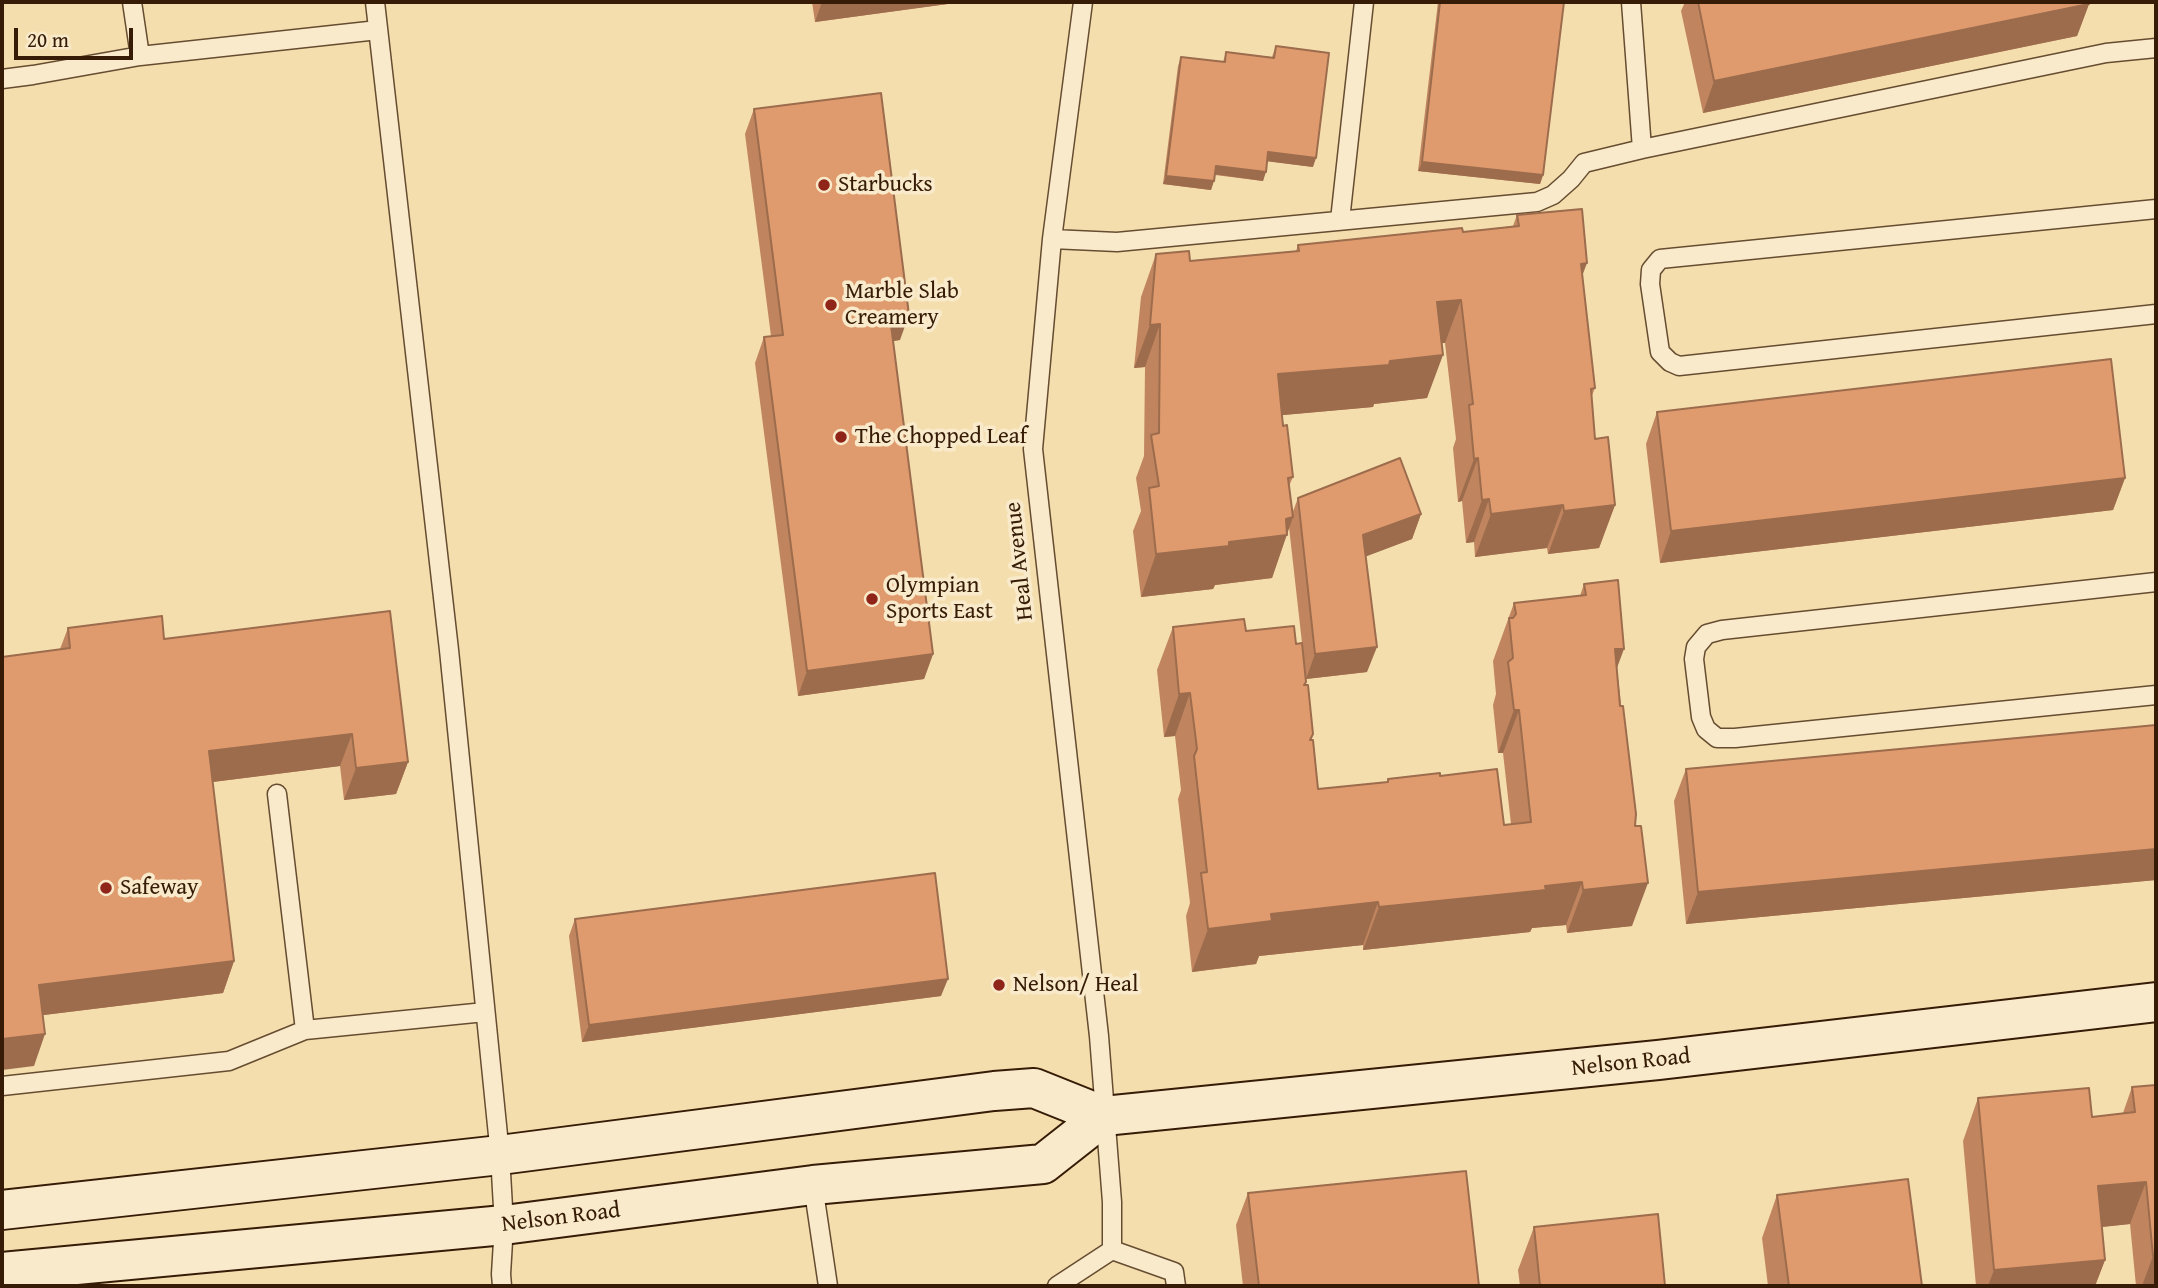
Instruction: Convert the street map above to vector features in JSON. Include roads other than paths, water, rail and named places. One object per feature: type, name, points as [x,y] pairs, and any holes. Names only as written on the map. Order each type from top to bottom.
[{"type":"street","name":"Nelson Road","points":[[2,1210],[500,1155],[1034,1088],[1104,1116],[1658,1060],[2156,1002]]},
{"type":"street","name":"Nelson Road","points":[[2,1272],[85,1276],[505,1226],[813,1185],[1043,1164],[1104,1116]]},
{"type":"lane","points":[[132,2],[140,56]]},
{"type":"lane","points":[[375,2],[449,650],[500,1155],[505,1226],[502,1286]]},
{"type":"lane","name":"Heal Avenue","points":[[1083,2],[1052,239],[1033,449],[1099,1036],[1112,1202],[1112,1250]]},
{"type":"lane","points":[[1340,220],[1364,2]]},
{"type":"lane","points":[[1631,2],[1642,149]]},
{"type":"lane","points":[[2,79],[140,56],[378,30]]},
{"type":"lane","points":[[1052,239],[1116,242],[1537,202],[1553,195],[1584,163],[2106,53],[2156,48]]},
{"type":"lane","points":[[2156,209],[1660,259],[1651,270],[1650,284],[1660,352],[1670,362],[1679,366],[2156,314]]},
{"type":"lane","points":[[2156,582],[1722,630],[1707,634],[1696,647],[1694,659],[1701,717],[1706,729],[1717,738],[2156,695]]},
{"type":"lane","points":[[277,794],[305,1030]]},
{"type":"lane","points":[[2,1086],[229,1061],[305,1030],[485,1012]]},
{"type":"lane","points":[[813,1185],[828,1286]]},
{"type":"lane","points":[[1053,1286],[1112,1250],[1174,1272],[1176,1286]]},
{"type":"place","name":"Starbucks","points":[[824,185]]},
{"type":"place","name":"Marble Slab Creamery","points":[[831,305]]},
{"type":"place","name":"The Chopped Leaf","points":[[841,437]]},
{"type":"place","name":"Olympian Sports East","points":[[872,599]]},
{"type":"place","name":"Safeway","points":[[106,888]]},
{"type":"place","name":"Nelson/ Heal","points":[[999,985]]}]
